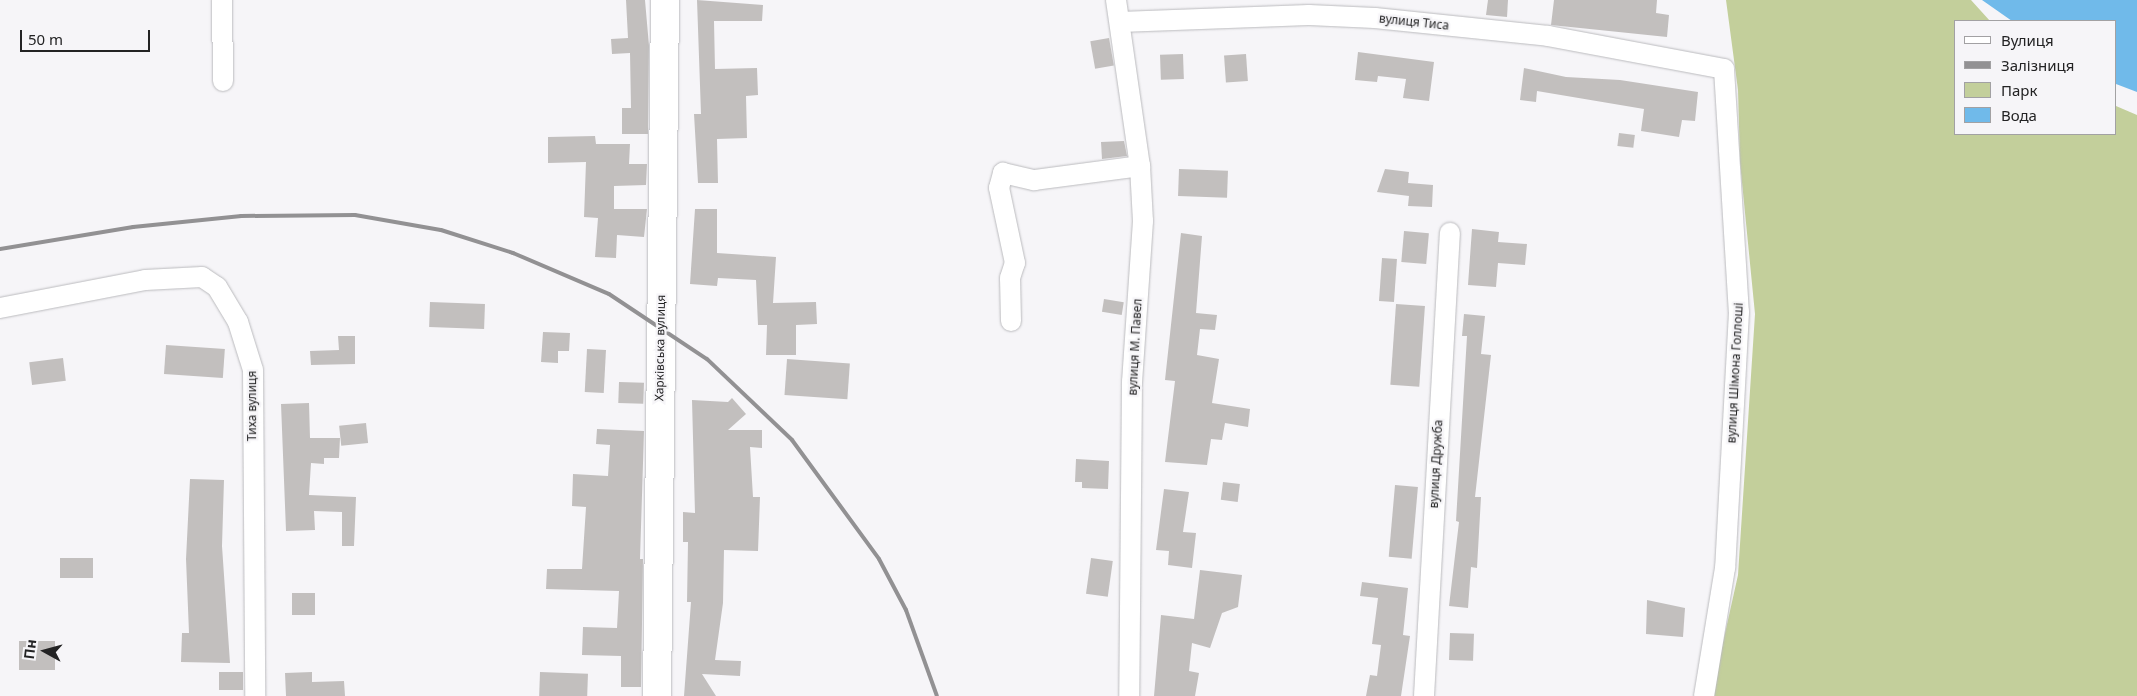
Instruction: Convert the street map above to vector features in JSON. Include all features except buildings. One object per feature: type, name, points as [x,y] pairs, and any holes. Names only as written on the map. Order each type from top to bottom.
[{"type":"street","points":[[222,0],[223,81]]},
{"type":"street","name":"Харківська вулиця","points":[[657,696],[665,0]]},
{"type":"street","name":"вулиця М. Павел","points":[[1116,0],[1140,166],[1142,221],[1132,382],[1129,696]]},
{"type":"street","name":"вулиця Тиса","points":[[1120,22],[1310,15],[1375,18],[1548,36],[1704,63]]},
{"type":"street","name":"вулиця Шімона Голлоші","points":[[1704,63],[1724,69],[1739,312],[1724,568],[1704,696]]},
{"type":"street","points":[[1011,321],[1010,278],[1015,263],[999,188],[1003,173],[1034,180],[1140,166]]},
{"type":"street","name":"вулиця Дружба","points":[[1424,696],[1450,233]]},
{"type":"street","name":"Тиха вулиця","points":[[0,308],[145,280],[202,277],[217,287],[238,322],[253,370],[255,696]]},
{"type":"green space","points":[[1726,0],[1971,0],[1989,20],[1954,20],[1954,135],[2117,135],[2117,106],[2137,115],[2137,696],[1711,696],[1738,575],[1755,314],[1740,162],[1738,90]]},
{"type":"water","points":[[1982,0],[2137,0],[2137,92],[2117,84],[2117,20],[2011,20]]},
{"type":"railway","points":[[0,249],[133,227],[241,216],[355,215],[441,230],[513,253],[609,294],[707,359],[792,440],[879,559],[906,610],[937,696]]}]
